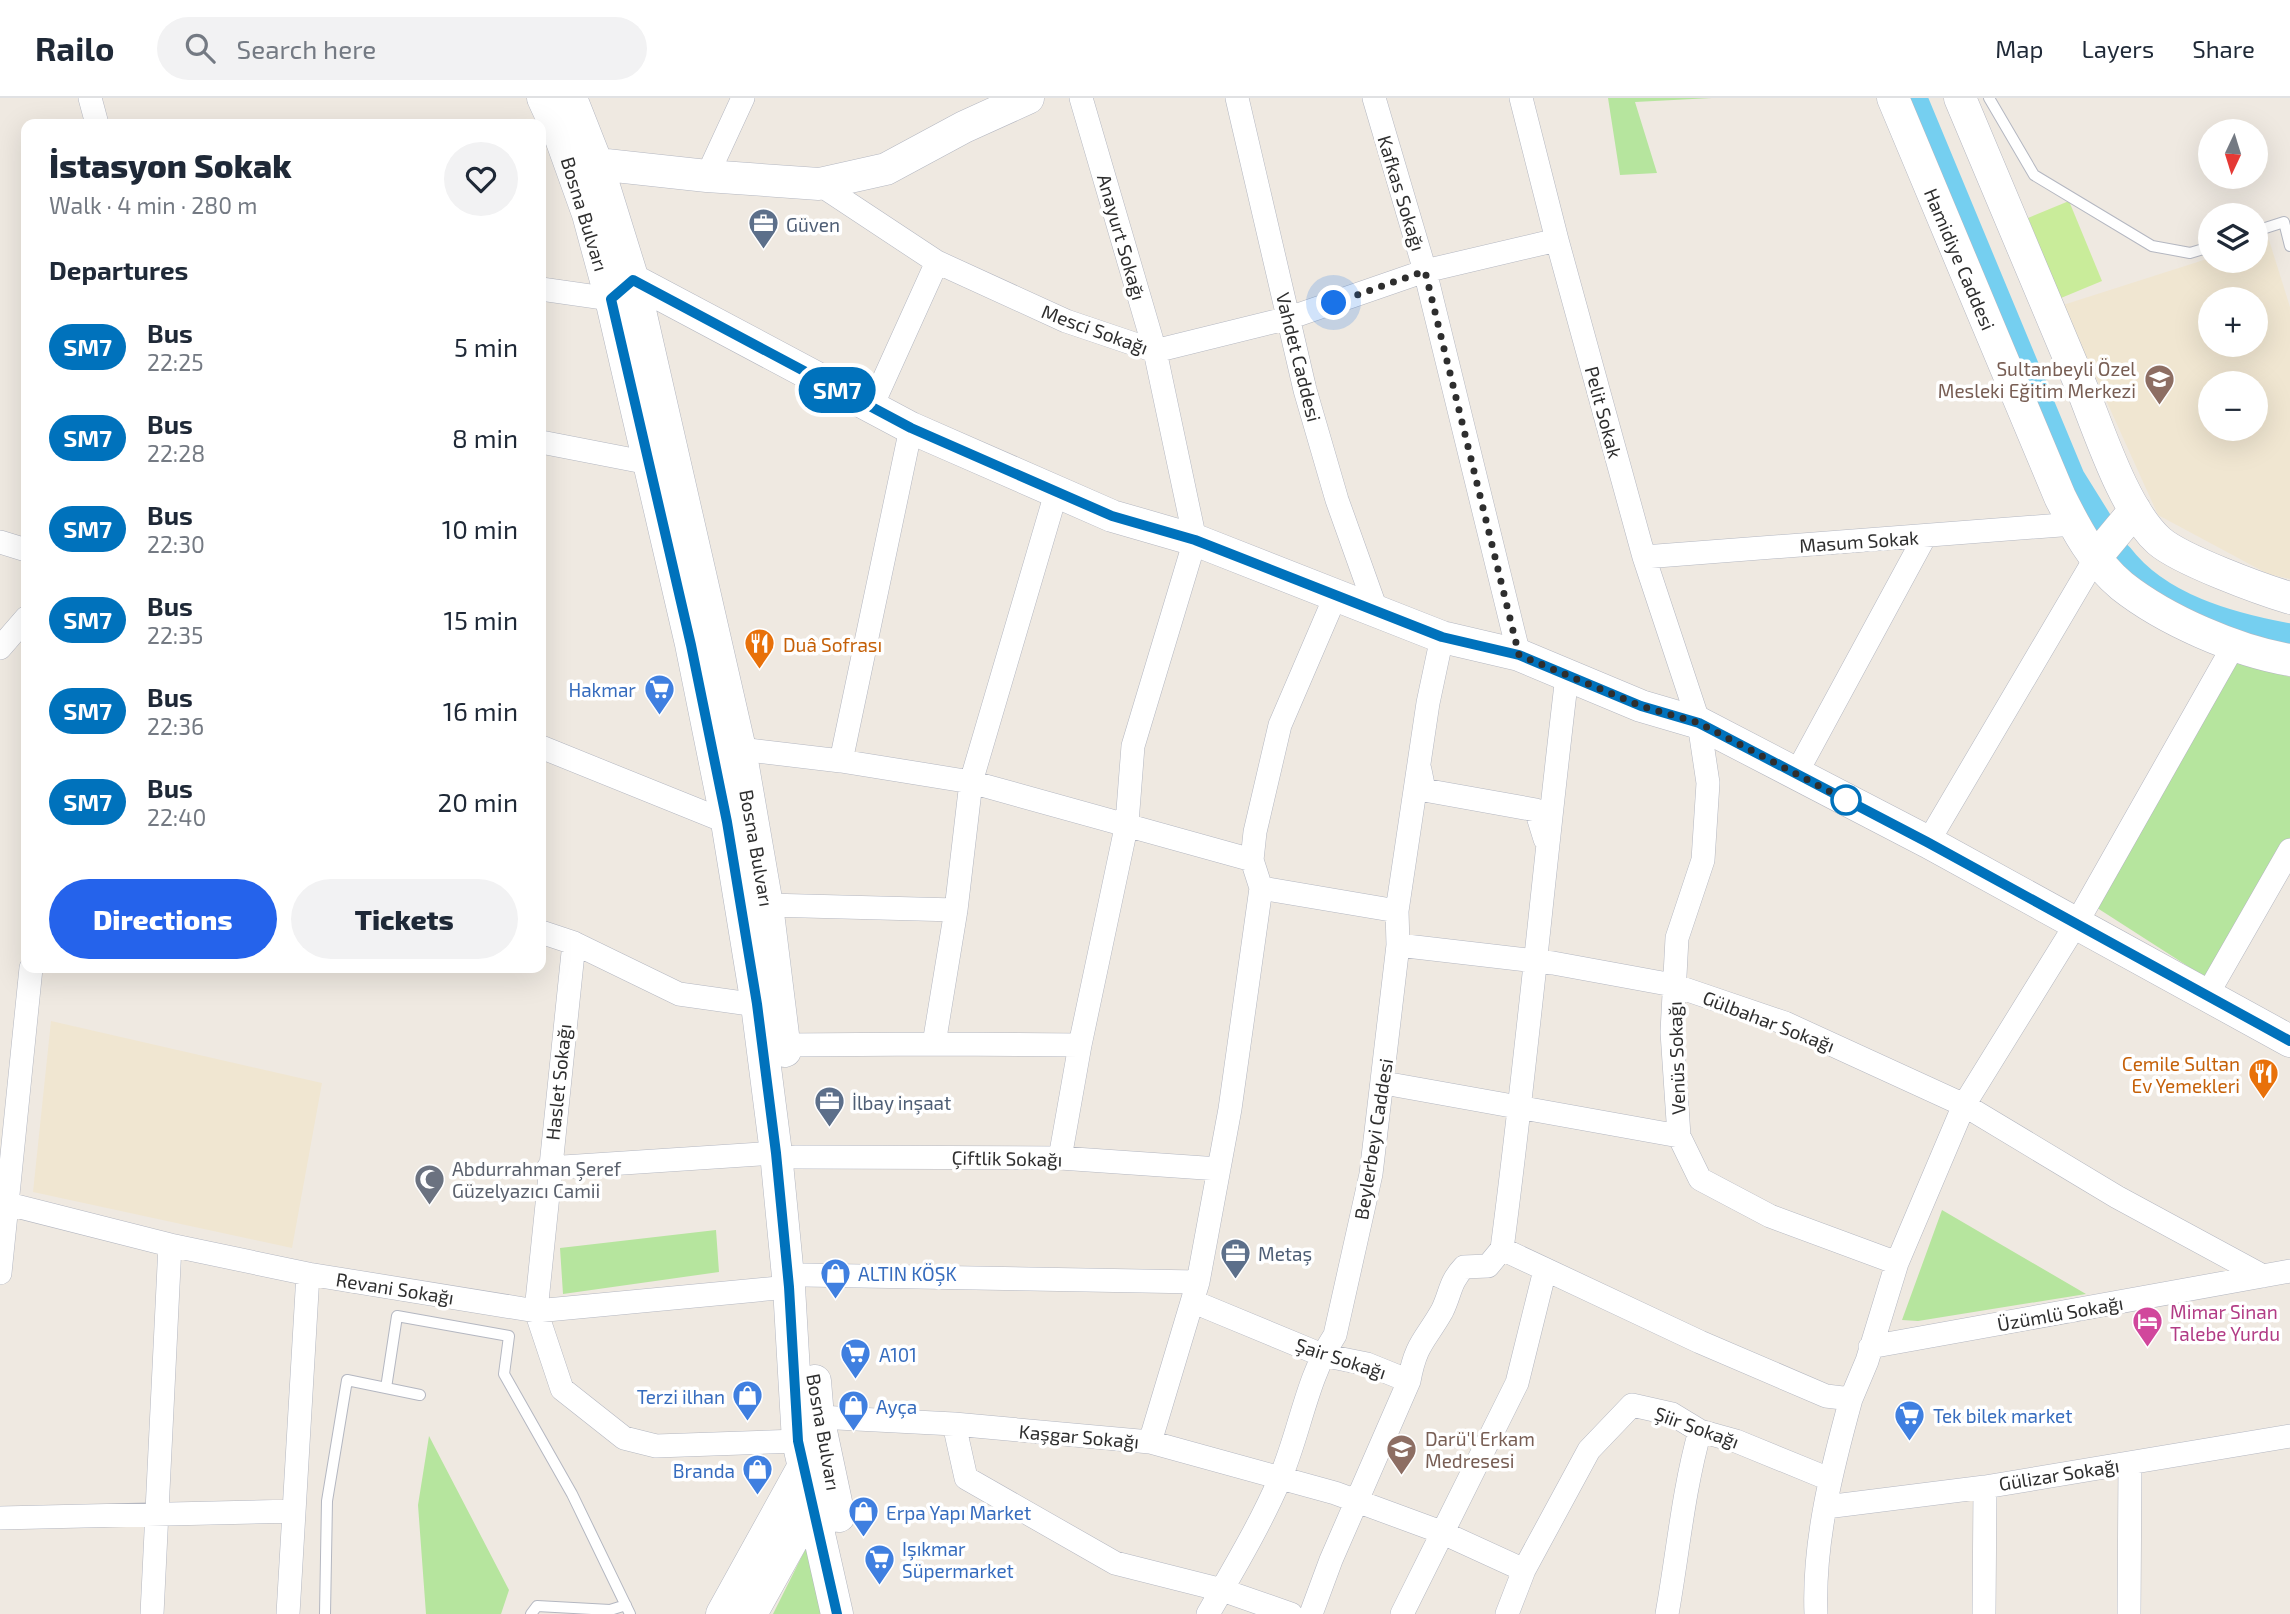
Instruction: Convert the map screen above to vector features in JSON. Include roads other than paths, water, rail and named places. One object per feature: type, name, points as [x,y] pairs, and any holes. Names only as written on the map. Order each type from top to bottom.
[{"type":"street","points":[[90,98],[96,119]]},
{"type":"street","name":"Bosna Bulvarı","points":[[543,98],[559,132],[588,214],[622,289],[740,749],[767,905],[784,1045],[785,1155],[813,1448],[814,1501],[837,1614]]},
{"type":"street","points":[[707,176],[743,98]]},
{"type":"street","points":[[597,164],[819,184],[886,169],[976,110],[1028,98]]},
{"type":"street","name":"Anayurt Sokağı","points":[[1081,98],[1155,351],[1195,540]]},
{"type":"street","name":"Vahdet Caddesi","points":[[1237,98],[1289,318],[1337,500],[1377,612]]},
{"type":"street","name":"Kafkas Sokağı","points":[[1374,98],[1425,271],[1519,655]]},
{"type":"street","name":"Pelit Sokak","points":[[1521,98],[1644,557],[1699,723]]},
{"type":"street","name":"Hamidiye Caddesi","points":[[1893,98],[2074,524],[2095,557],[2122,585],[2143,599],[2234,645],[2290,660]]},
{"type":"street","points":[[1960,98],[2142,523],[2161,543],[2264,590],[2290,598]]},
{"type":"street","name":"Bosna Bulvarı","points":[[577,102],[597,164],[622,289],[649,463],[727,822],[785,1155]]},
{"type":"street","name":"Mesci Sokağı","points":[[819,184],[937,262],[1066,321],[1155,351],[1289,318],[1425,271],[1557,240]]},
{"type":"street","points":[[871,408],[937,262]]},
{"type":"street","points":[[546,289],[622,289],[911,428],[1112,516],[1195,540],[1442,637],[1519,655],[1641,706],[1699,723],[1927,842],[2290,1041]]},
{"type":"street","points":[[841,761],[911,428]]},
{"type":"street","points":[[546,443],[649,463]]},
{"type":"street","points":[[934,1044],[956,910],[971,782],[1056,493]]},
{"type":"street","points":[[1927,842],[2095,557],[2135,510]]},
{"type":"street","name":"Masum Sokak","points":[[1644,557],[2074,524]]},
{"type":"street","points":[[1796,774],[1924,536]]},
{"type":"street","points":[[1060,1158],[1080,1045],[1126,823],[1133,746],[1195,540]]},
{"type":"street","points":[[0,542],[21,548]]},
{"type":"street","points":[[1150,1442],[1196,1292],[1219,1169],[1261,888],[1252,860],[1255,832],[1280,724],[1335,597]]},
{"type":"street","points":[[0,648],[21,624]]},
{"type":"street","name":"Beylerbeyi Caddesi","points":[[1208,1614],[1248,1548],[1280,1479],[1322,1355],[1335,1335],[1371,1174],[1384,1083],[1398,945],[1397,911],[1428,703],[1442,637]]},
{"type":"street","points":[[1816,1614],[1815,1586],[1829,1479],[1851,1399],[1897,1263],[1964,1105],[2076,924],[2234,645]]},
{"type":"street","points":[[1409,1381],[1415,1351],[1443,1309],[1452,1279],[1464,1266],[1488,1266],[1502,1249],[1521,1106],[1533,962],[1549,850],[1566,676]]},
{"type":"street","name":"Venüs Sokağı","points":[[1699,723],[1708,783],[1703,860],[1677,938],[1673,985],[1672,1032],[1679,1136],[1700,1179],[1770,1216],[1897,1263]]},
{"type":"street","points":[[546,749],[727,822]]},
{"type":"street","points":[[740,749],[841,761],[971,782],[1252,860]]},
{"type":"street","points":[[1420,770],[1424,790],[1536,810],[1549,850]]},
{"type":"street","points":[[2207,995],[2290,850]]},
{"type":"street","points":[[1261,888],[1397,911]]},
{"type":"street","points":[[767,905],[956,910]]},
{"type":"street","points":[[546,934],[573,943],[679,994],[757,1004]]},
{"type":"street","name":"Haslet Sokağı","points":[[573,943],[548,1168],[536,1311],[562,1389],[624,1437]]},
{"type":"street","name":"Gülbahar Sokağı","points":[[1398,945],[1533,962],[1673,985],[1785,1023],[1964,1105],[2117,1198],[2263,1276]]},
{"type":"street","points":[[0,1273],[3,1203],[30,973]]},
{"type":"street","points":[[784,1045],[1080,1045]]},
{"type":"street","points":[[1384,1083],[1679,1136]]},
{"type":"street","name":"Çiftlik Sokağı","points":[[548,1168],[785,1155],[1060,1158],[1219,1169]]},
{"type":"street","name":"Revani Sokağı","points":[[3,1203],[170,1245],[308,1274],[536,1311],[797,1281],[1196,1292]]},
{"type":"street","points":[[152,1614],[170,1245]]},
{"type":"street","points":[[1502,1249],[1826,1396],[1851,1399]]},
{"type":"street","points":[[1402,1614],[1517,1383],[1545,1270]]},
{"type":"street","name":"Üzümlü Sokağı","points":[[1870,1347],[2290,1271]]},
{"type":"street","points":[[288,1614],[308,1274]]},
{"type":"street","name":"Şair Sokağı","points":[[1196,1292],[1322,1355],[1367,1364],[1409,1381],[1311,1614]]},
{"type":"street","name":"Şiir Sokağı","points":[[1524,1570],[1589,1450],[1632,1405],[1672,1414],[1700,1432],[1736,1441],[1829,1479]]},
{"type":"street","points":[[954,1424],[966,1478],[1115,1563],[1222,1590],[1291,1614]]},
{"type":"street","name":"Kaşgar Sokağı","points":[[624,1437],[656,1446],[813,1448],[954,1424],[1150,1442],[1335,1493],[1441,1532],[1524,1570]]},
{"type":"street","points":[[1667,1614],[1684,1523],[1688,1474],[1700,1432]]},
{"type":"street","name":"Gülizar Sokağı","points":[[1826,1507],[1985,1487],[2290,1436]]},
{"type":"street","points":[[722,1614],[813,1448]]},
{"type":"street","name":"Bosna Bulvarı","points":[[813,1448],[859,1614]]},
{"type":"street","points":[[2129,1614],[2130,1462]]},
{"type":"street","points":[[1983,1614],[1985,1487]]},
{"type":"street","points":[[751,1614],[814,1501]]},
{"type":"street","points":[[0,1518],[158,1512],[294,1511]]},
{"type":"street","points":[[1507,1614],[1524,1570]]},
{"type":"lane","points":[[1989,98],[2034,175],[2152,246],[2190,253],[2198,251]]},
{"type":"lane","points":[[2268,228],[2284,222],[2290,246]]},
{"type":"lane","points":[[386,1388],[397,1316],[509,1336],[504,1374],[572,1494],[628,1609],[537,1606],[531,1614]]},
{"type":"lane","points":[[325,1614],[327,1501],[346,1380],[420,1395]]},
{"type":"waterway","points":[[1917,98],[2074,476],[2102,521]]},
{"type":"waterway","points":[[2122,554],[2156,586],[2198,609],[2244,624],[2290,634]]},
{"type":"place","name":"Güven","points":[[763,251]]},
{"type":"place","name":"Sultanbeyli Özel Mesleki Eğitim Merkezi","points":[[2159,406]]},
{"type":"place","name":"Duâ Sofrası","points":[[760,671]]},
{"type":"place","name":"Hakmar","points":[[659,716]]},
{"type":"place","name":"Cemile Sultan Ev Yemekleri","points":[[2263,1101]]},
{"type":"place","name":"İlbay inşaat","points":[[829,1129]]},
{"type":"place","name":"Abdurrahman Şeref Güzelyazıcı Camii","points":[[429,1206]]},
{"type":"place","name":"Metaş","points":[[1235,1280]]},
{"type":"place","name":"ALTIN KÖŞK","points":[[835,1300]]},
{"type":"place","name":"Mimar Sinan Talebe Yurdu","points":[[2147,1349]]},
{"type":"place","name":"A101","points":[[856,1381]]},
{"type":"place","name":"Terzi ilhan","points":[[748,1423]]},
{"type":"place","name":"Ayça","points":[[853,1433]]},
{"type":"place","name":"Tek bilek market","points":[[1910,1442]]},
{"type":"place","name":"Darü'l Erkam Medresesi","points":[[1402,1476]]},
{"type":"place","name":"Branda","points":[[758,1497]]},
{"type":"place","name":"Erpa Yapı Market","points":[[863,1539]]},
{"type":"place","name":"Işıkmar Süpermarket","points":[[879,1586]]}]
